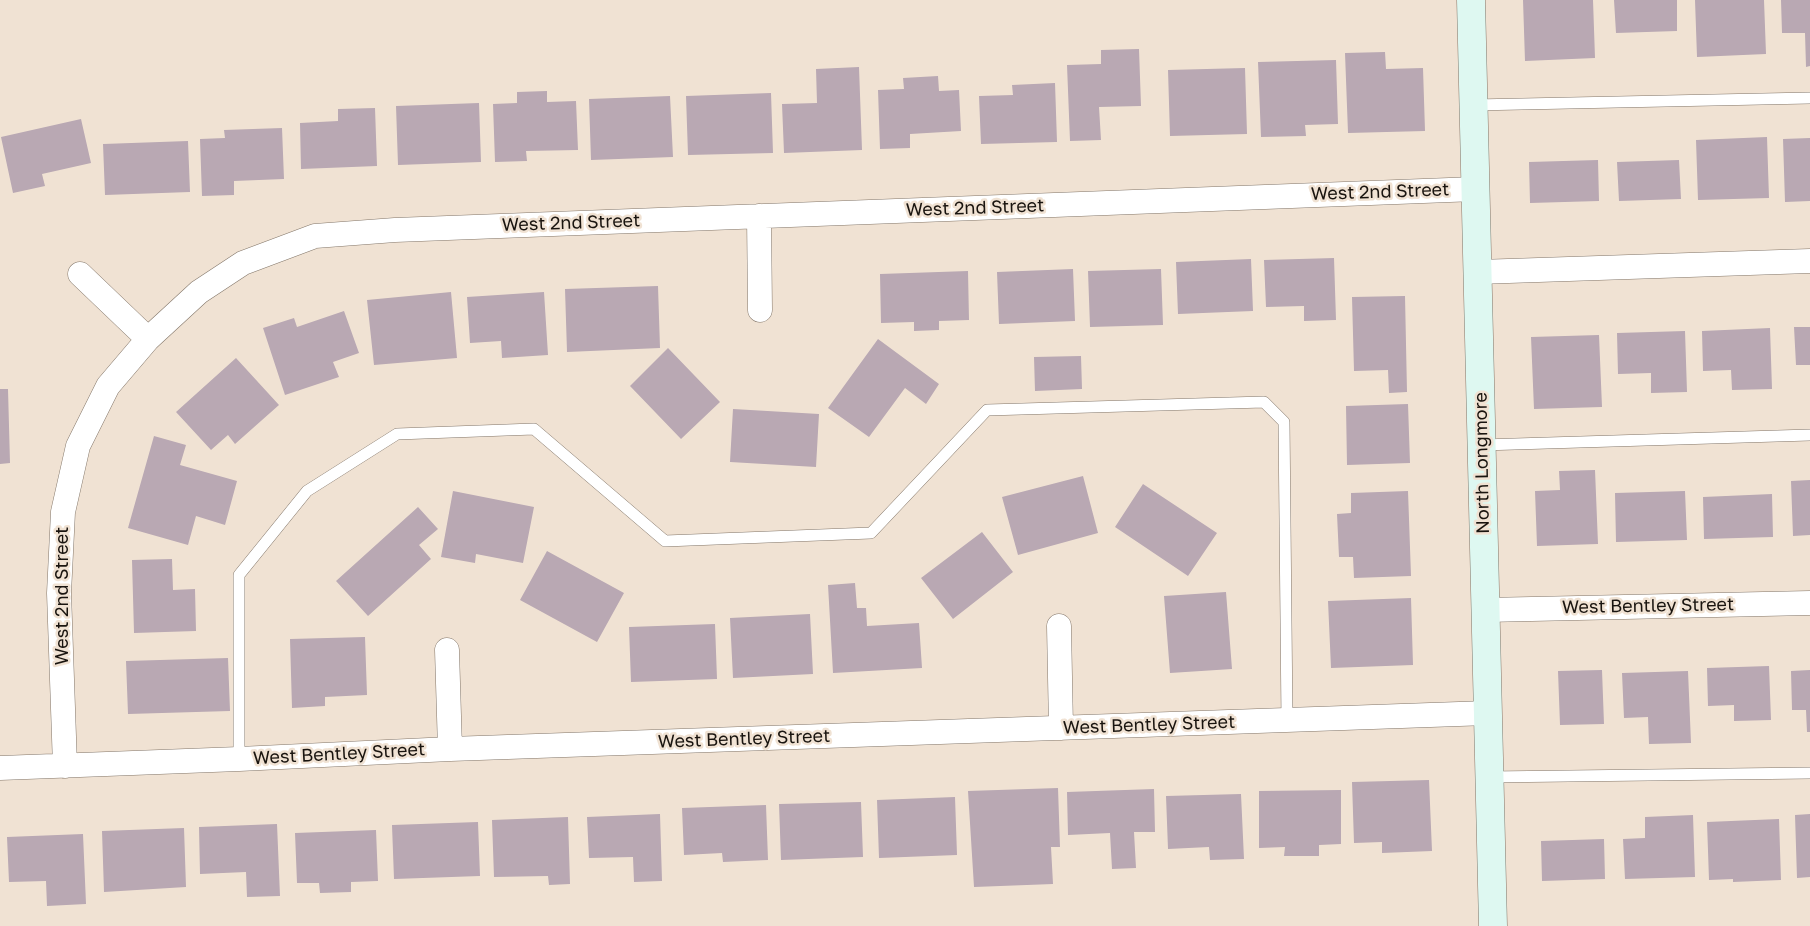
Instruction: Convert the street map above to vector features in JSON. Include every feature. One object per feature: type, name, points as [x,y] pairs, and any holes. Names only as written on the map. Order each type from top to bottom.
[{"type":"street","name":"North Longmore","points":[[1471,0],[1493,926]]},
{"type":"street","name":"West 2nd Street","points":[[65,766],[59,592],[63,512],[78,446],[108,386],[148,339],[199,292],[243,263],[315,236],[395,230],[1476,189]]},
{"type":"street","points":[[759,216],[760,310]]},
{"type":"street","points":[[1478,272],[1810,261]]},
{"type":"street","points":[[80,274],[148,339]]},
{"type":"street","name":"West Bentley Street","points":[[1485,610],[1810,603]]},
{"type":"street","points":[[1059,626],[1061,728]]},
{"type":"street","points":[[447,650],[450,749]]},
{"type":"street","name":"West Bentley Street","points":[[0,768],[450,749],[1488,713]]},
{"type":"lane","points":[[1474,105],[1810,98]]},
{"type":"lane","points":[[239,759],[239,575],[307,491],[397,434],[534,430],[665,541],[822,535],[871,533],[987,410],[1264,402],[1284,422],[1288,720]]},
{"type":"lane","points":[[1482,445],[1810,435]]},
{"type":"lane","points":[[1489,777],[1810,773]]},
{"type":"building","points":[[1523,0],[1593,0],[1595,58],[1525,61]]},
{"type":"building","points":[[1614,0],[1677,0],[1677,31],[1616,33]]},
{"type":"building","points":[[1695,0],[1764,0],[1766,54],[1697,57]]},
{"type":"building","points":[[1781,0],[1810,0],[1810,66],[1806,67],[1805,33],[1782,33]]},
{"type":"building","points":[[1139,49],[1141,106],[1099,107],[1101,140],[1070,141],[1067,65],[1101,64],[1101,50]]},
{"type":"building","points":[[1385,52],[1386,69],[1423,68],[1425,131],[1348,133],[1345,53]]},
{"type":"building","points":[[1336,60],[1338,124],[1305,125],[1306,136],[1261,137],[1258,62]]},
{"type":"building","points":[[859,67],[862,150],[784,153],[782,104],[817,103],[816,69]]},
{"type":"building","points":[[1245,68],[1247,134],[1170,136],[1168,70]]},
{"type":"building","points":[[938,76],[939,91],[959,90],[961,131],[910,134],[910,148],[880,149],[878,90],[904,89],[903,78]]},
{"type":"building","points":[[1055,83],[1057,142],[981,144],[979,96],[1013,95],[1012,85]]},
{"type":"building","points":[[547,91],[547,102],[576,101],[578,150],[526,151],[527,161],[495,162],[493,104],[517,103],[517,92]]},
{"type":"building","points":[[771,93],[773,153],[688,155],[686,96]]},
{"type":"building","points":[[670,96],[673,157],[591,160],[589,99]]},
{"type":"building","points":[[479,103],[481,162],[398,165],[396,106]]},
{"type":"building","points":[[375,108],[377,166],[301,169],[300,123],[338,121],[338,109]]},
{"type":"building","points":[[81,119],[91,163],[42,174],[45,186],[13,193],[1,137]]},
{"type":"building","points":[[282,128],[284,179],[234,181],[234,195],[202,196],[200,139],[225,138],[224,130]]},
{"type":"building","points":[[1767,137],[1769,198],[1698,200],[1696,140]]},
{"type":"building","points":[[1810,138],[1810,201],[1785,202],[1783,139]]},
{"type":"building","points":[[188,141],[190,192],[105,195],[103,144]]},
{"type":"building","points":[[1598,160],[1599,201],[1530,203],[1529,162]]},
{"type":"building","points":[[1679,160],[1681,199],[1619,201],[1617,162]]},
{"type":"building","points":[[1334,258],[1336,320],[1304,321],[1304,306],[1266,307],[1264,260]]},
{"type":"building","points":[[1251,259],[1253,311],[1178,314],[1176,262]]},
{"type":"building","points":[[1073,269],[1075,321],[999,324],[997,272]]},
{"type":"building","points":[[1161,269],[1163,325],[1090,327],[1088,271]]},
{"type":"building","points":[[968,271],[969,320],[939,321],[939,330],[914,331],[914,322],[881,323],[880,274]]},
{"type":"building","points":[[658,286],[660,348],[567,352],[565,289]]},
{"type":"building","points":[[451,292],[457,358],[374,365],[367,300]]},
{"type":"building","points":[[544,292],[548,355],[502,358],[501,341],[470,343],[467,297]]},
{"type":"building","points":[[1405,296],[1407,392],[1389,393],[1388,370],[1354,371],[1352,297]]},
{"type":"building","points":[[344,311],[359,353],[333,362],[339,377],[285,395],[263,328],[294,318],[297,327]]},
{"type":"building","points":[[1794,327],[1810,327],[1810,365],[1796,365]]},
{"type":"building","points":[[1770,328],[1772,389],[1732,390],[1731,370],[1703,371],[1702,331]]},
{"type":"building","points":[[1685,331],[1687,392],[1651,393],[1651,373],[1618,374],[1617,333]]},
{"type":"building","points":[[1599,335],[1602,407],[1534,409],[1531,337]]},
{"type":"building","points":[[878,339],[939,384],[926,404],[905,388],[869,437],[828,408]]},
{"type":"building","points":[[668,348],[720,402],[681,439],[630,386]]},
{"type":"building","points":[[1081,356],[1082,389],[1035,391],[1034,357]]},
{"type":"building","points":[[236,358],[279,405],[235,444],[228,435],[211,450],[176,412]]},
{"type":"building","points":[[0,389],[8,389],[10,463],[0,464]]},
{"type":"building","points":[[1408,404],[1410,463],[1347,465],[1346,406]]},
{"type":"building","points":[[733,409],[819,414],[816,467],[730,462]]},
{"type":"building","points":[[154,436],[186,445],[180,465],[237,481],[225,525],[196,516],[188,545],[128,528]]},
{"type":"building","points":[[1595,470],[1598,544],[1537,546],[1535,491],[1560,490],[1559,471]]},
{"type":"building","points":[[1083,476],[1098,533],[1018,555],[1002,497]]},
{"type":"building","points":[[1810,480],[1810,535],[1793,536],[1791,481]]},
{"type":"building","points":[[1143,484],[1217,533],[1188,576],[1115,527]]},
{"type":"building","points":[[453,491],[534,507],[523,563],[476,554],[475,563],[441,557]]},
{"type":"building","points":[[1408,491],[1411,576],[1354,578],[1353,557],[1339,557],[1337,514],[1351,513],[1351,493]]},
{"type":"building","points":[[1685,491],[1687,540],[1616,542],[1615,493]]},
{"type":"building","points":[[1772,494],[1773,537],[1704,539],[1703,497]]},
{"type":"building","points":[[418,507],[438,529],[419,545],[431,559],[368,616],[336,581]]},
{"type":"building","points":[[982,532],[1013,572],[953,619],[921,578]]},
{"type":"building","points":[[547,551],[624,593],[597,642],[520,600]]},
{"type":"building","points":[[172,559],[173,590],[195,589],[196,631],[134,633],[132,560]]},
{"type":"building","points":[[855,583],[857,608],[866,608],[867,626],[919,623],[922,668],[833,673],[828,585]]},
{"type":"building","points":[[1226,592],[1232,669],[1170,673],[1164,596]]},
{"type":"building","points":[[1411,598],[1413,665],[1331,668],[1328,601]]},
{"type":"building","points":[[810,614],[813,674],[733,678],[730,618]]},
{"type":"building","points":[[715,624],[717,679],[631,682],[629,627]]},
{"type":"building","points":[[365,637],[367,695],[325,697],[325,706],[292,708],[290,639]]},
{"type":"building","points":[[228,658],[230,711],[128,714],[126,661]]},
{"type":"building","points":[[1769,666],[1771,720],[1734,721],[1734,705],[1708,706],[1707,668]]},
{"type":"building","points":[[1602,670],[1604,724],[1560,725],[1558,671]]},
{"type":"building","points":[[1810,670],[1810,732],[1807,732],[1806,710],[1792,710],[1791,671]]},
{"type":"building","points":[[1688,671],[1691,743],[1649,744],[1648,717],[1624,718],[1622,673]]},
{"type":"building","points":[[1429,780],[1432,851],[1382,853],[1382,842],[1354,843],[1352,782]]},
{"type":"building","points":[[1058,788],[1060,847],[1051,847],[1053,884],[974,887],[968,791]]},
{"type":"building","points":[[1154,789],[1155,832],[1134,832],[1136,868],[1112,869],[1110,833],[1068,835],[1067,792]]},
{"type":"building","points":[[1341,790],[1341,844],[1319,845],[1319,856],[1284,856],[1285,847],[1259,848],[1259,791]]},
{"type":"building","points":[[1241,794],[1244,859],[1210,860],[1209,847],[1168,849],[1166,796]]},
{"type":"building","points":[[955,797],[957,855],[879,858],[877,800]]},
{"type":"building","points":[[861,802],[863,857],[781,860],[779,804]]},
{"type":"building","points":[[766,805],[768,860],[723,862],[722,853],[684,855],[682,808]]},
{"type":"building","points":[[660,814],[662,881],[634,882],[633,857],[589,858],[587,817]]},
{"type":"building","points":[[1810,814],[1810,877],[1797,878],[1795,815]]},
{"type":"building","points":[[1693,815],[1695,877],[1625,879],[1623,839],[1645,838],[1645,817]]},
{"type":"building","points":[[568,817],[570,884],[549,885],[548,876],[494,877],[492,820]]},
{"type":"building","points":[[1779,819],[1781,880],[1733,882],[1733,879],[1709,880],[1707,822]]},
{"type":"building","points":[[478,822],[480,876],[394,879],[392,825]]},
{"type":"building","points":[[277,824],[280,896],[247,897],[246,872],[200,874],[199,827]]},
{"type":"building","points":[[184,828],[186,887],[104,892],[102,831]]},
{"type":"building","points":[[376,830],[378,881],[351,882],[351,892],[320,893],[319,883],[297,883],[295,833]]},
{"type":"building","points":[[83,834],[86,904],[47,906],[46,881],[9,882],[7,837]]},
{"type":"building","points":[[1604,839],[1605,879],[1542,881],[1541,841]]}]
